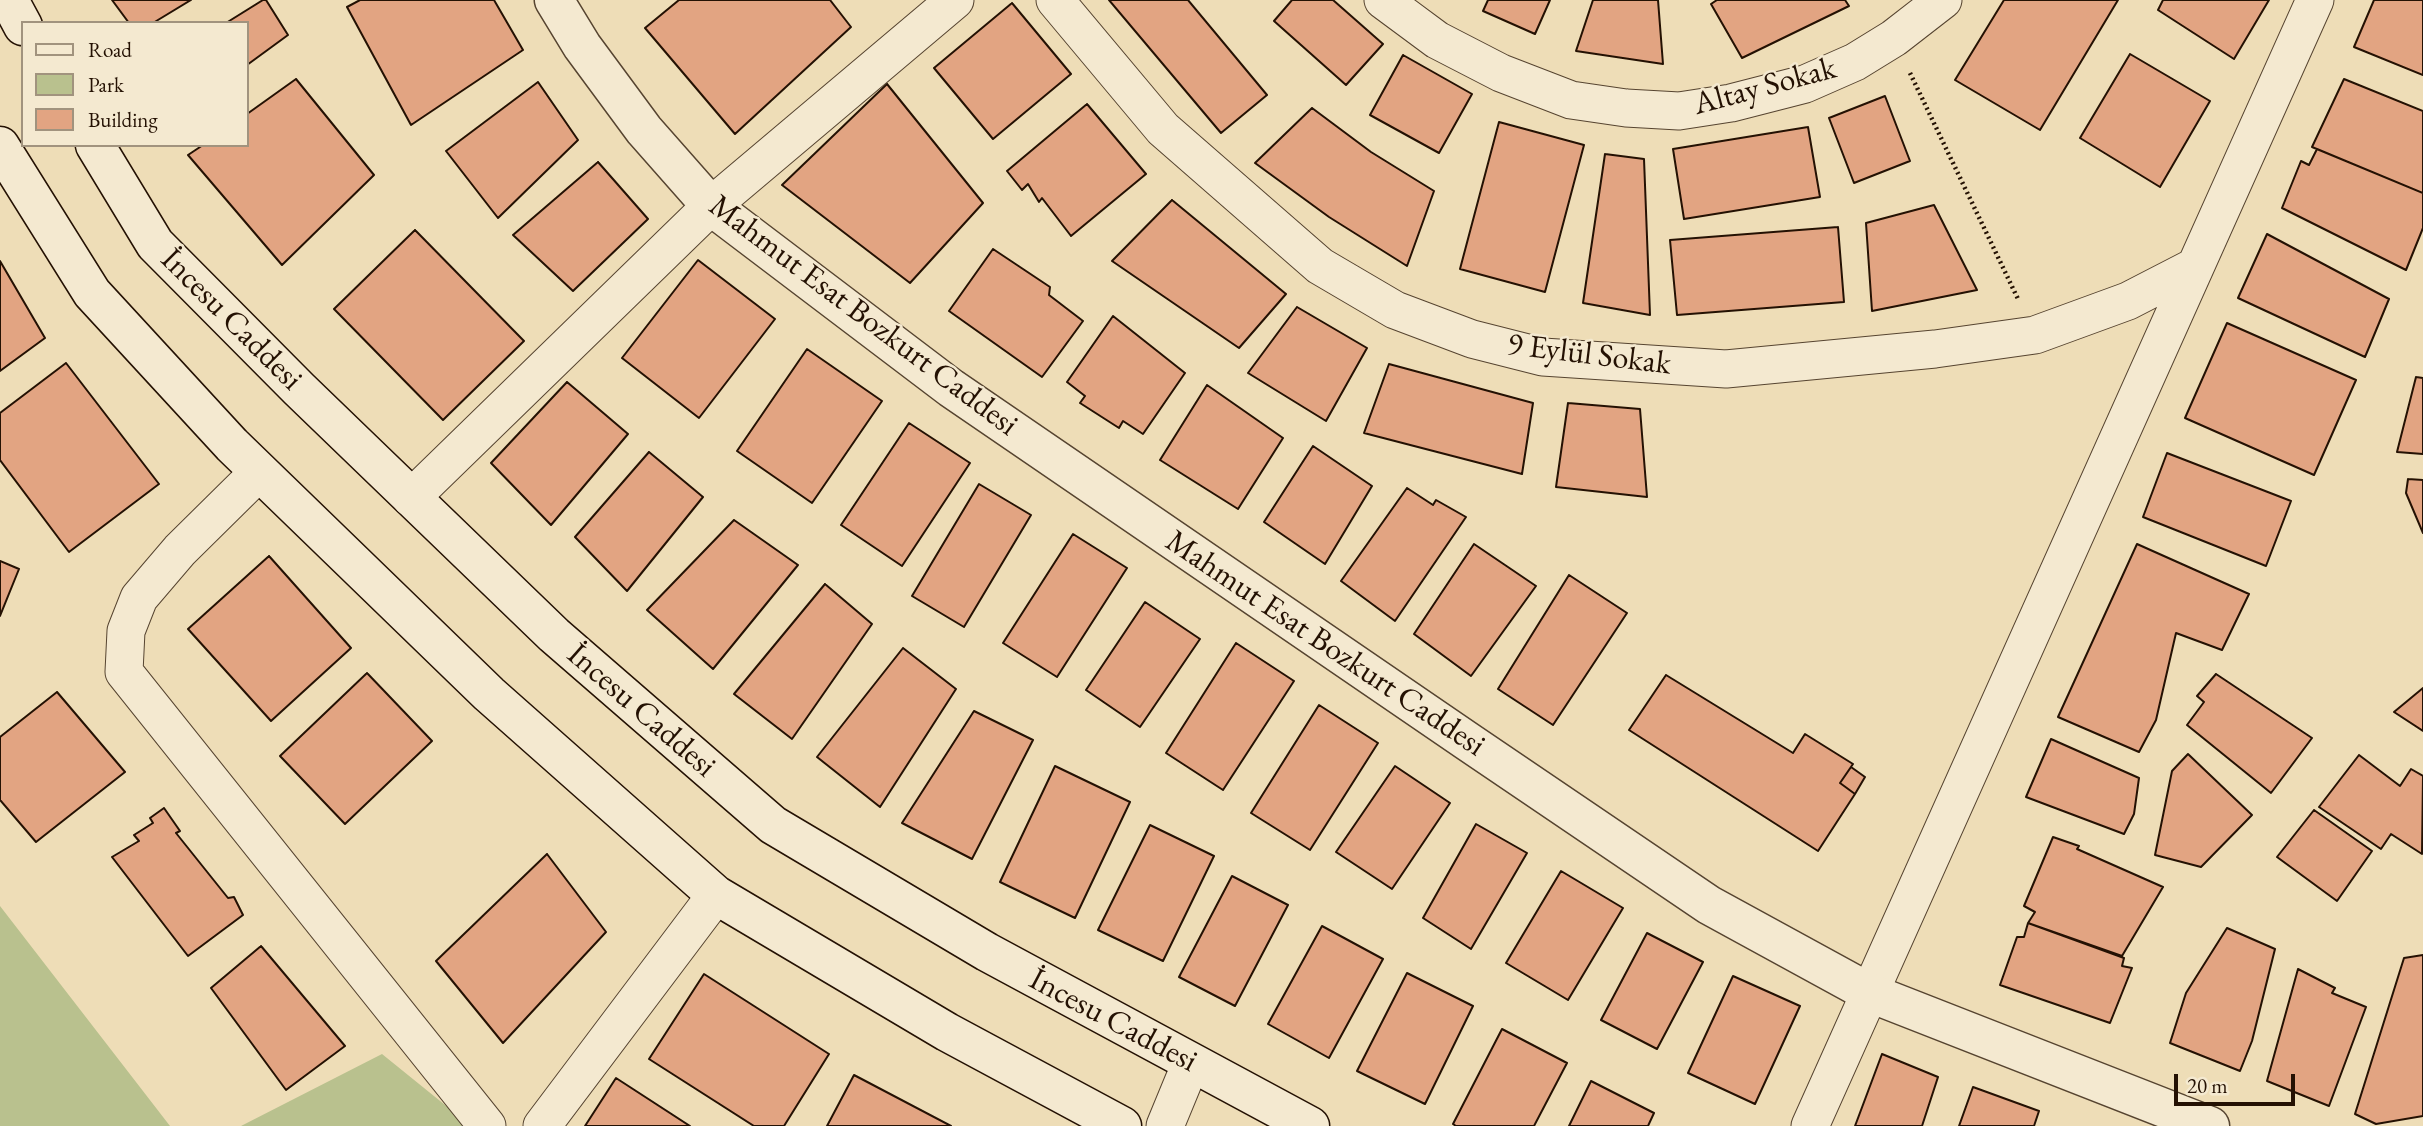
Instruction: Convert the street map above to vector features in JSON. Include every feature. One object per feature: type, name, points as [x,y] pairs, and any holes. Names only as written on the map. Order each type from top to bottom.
[{"type":"main road","points":[[9,0],[21,22]]},
{"type":"main road","name":"Mahmut Esat Bozkurt Caddesi","points":[[554,0],[582,46],[644,130],[711,206],[951,388],[1479,749],[1709,905],[1870,993],[2210,1126]]},
{"type":"main road","points":[[0,146],[92,293],[232,445],[489,694],[716,895],[947,1032],[1122,1126]]},
{"type":"main road","name":"İncesu Caddesi","points":[[96,147],[155,244],[411,498],[554,635],[773,825],[987,953],[1310,1126]]},
{"type":"street","points":[[411,498],[711,206],[955,0]]},
{"type":"street","name":"9 Eylül Sokak","points":[[1055,0],[1163,129],[1320,265],[1395,310],[1472,339],[1543,357],[1726,369],[1935,349],[2035,335],[2128,301],[2194,267]]},
{"type":"street","name":"Altay Sokak","points":[[1383,0],[1437,40],[1501,73],[1571,100],[1626,108],[1679,111],[1731,103],[1805,84],[1843,68],[1894,38],[1943,0]]},
{"type":"street","points":[[1810,1126],[2315,0]]},
{"type":"street","points":[[260,472],[180,550],[139,598],[126,631],[124,672],[486,1126]]},
{"type":"street","points":[[542,1126],[716,895]]},
{"type":"street","points":[[1165,1126],[1191,1063]]},
{"type":"path","points":[[1894,38],[2035,335]]},
{"type":"green space","points":[[0,906],[170,1126],[0,1126]]},
{"type":"green space","points":[[382,1054],[471,1126],[241,1126]]},
{"type":"building","points":[[112,0],[191,0],[156,21],[128,21]]},
{"type":"building","points":[[266,0],[288,35],[248,64],[248,21],[229,21]]},
{"type":"building","points":[[360,0],[494,0],[523,50],[411,125],[347,7]]},
{"type":"building","points":[[679,0],[830,0],[851,27],[735,134],[645,28]]},
{"type":"building","points":[[1109,0],[1188,0],[1267,95],[1221,133]]},
{"type":"building","points":[[1292,0],[1333,0],[1383,44],[1346,85],[1274,21]]},
{"type":"building","points":[[1488,0],[1550,0],[1535,34],[1483,11]]},
{"type":"building","points":[[1593,0],[1658,0],[1663,64],[1576,51]]},
{"type":"building","points":[[1717,0],[1845,0],[1849,6],[1742,58],[1711,4]]},
{"type":"building","points":[[2004,0],[2118,0],[2040,130],[1955,80]]},
{"type":"building","points":[[2163,0],[2269,0],[2234,59],[2158,10]]},
{"type":"building","points":[[2374,0],[2423,0],[2423,75],[2354,47]]},
{"type":"building","points":[[1012,3],[1071,74],[993,139],[934,68]]},
{"type":"building","points":[[2130,54],[2210,101],[2160,187],[2080,138]]},
{"type":"building","points":[[1403,55],[1472,94],[1439,153],[1370,115]]},
{"type":"building","points":[[296,79],[374,175],[282,265],[188,155],[200,147],[248,147],[248,113]]},
{"type":"building","points":[[2344,79],[2423,111],[2423,193],[2312,147]]},
{"type":"building","points":[[538,82],[578,140],[498,218],[446,151]]},
{"type":"building","points":[[887,84],[983,203],[910,283],[782,185]]},
{"type":"building","points":[[1885,96],[1910,161],[1854,183],[1829,118]]},
{"type":"building","points":[[1087,104],[1146,174],[1071,236],[1042,198],[1039,202],[1028,184],[1022,190],[1007,171]]},
{"type":"building","points":[[1312,108],[1371,152],[1434,191],[1407,266],[1329,217],[1255,163]]},
{"type":"building","points":[[1499,122],[1584,145],[1545,292],[1460,269]]},
{"type":"building","points":[[1808,127],[1820,197],[1684,219],[1673,149]]},
{"type":"building","points":[[2317,149],[2423,193],[2423,228],[2406,270],[2282,208],[2301,161],[2309,165]]},
{"type":"building","points":[[1605,154],[1644,159],[1650,315],[1583,303]]},
{"type":"building","points":[[598,162],[648,219],[573,291],[513,235]]},
{"type":"building","points":[[1172,200],[1286,294],[1239,348],[1112,261]]},
{"type":"building","points":[[1934,205],[1977,290],[1872,311],[1866,223]]},
{"type":"building","points":[[1838,227],[1844,302],[1677,315],[1670,240]]},
{"type":"building","points":[[415,230],[524,341],[443,420],[334,309]]},
{"type":"building","points":[[2267,234],[2389,299],[2365,357],[2238,298]]},
{"type":"building","points":[[993,249],[1050,287],[1049,295],[1083,321],[1042,377],[949,311]]},
{"type":"building","points":[[698,260],[775,319],[699,418],[622,358]]},
{"type":"building","points":[[0,261],[45,338],[0,371]]},
{"type":"building","points":[[1297,307],[1367,348],[1326,421],[1248,373]]},
{"type":"building","points":[[1113,316],[1185,373],[1143,434],[1123,421],[1119,428],[1080,403],[1085,396],[1067,382]]},
{"type":"building","points":[[2227,323],[2356,380],[2314,475],[2185,418]]},
{"type":"building","points":[[807,349],[882,401],[812,503],[737,451]]},
{"type":"building","points":[[66,363],[159,484],[69,552],[0,460],[0,413]]},
{"type":"building","points":[[1389,364],[1533,403],[1522,474],[1364,433]]},
{"type":"building","points":[[2416,377],[2423,378],[2423,454],[2397,452]]},
{"type":"building","points":[[567,382],[628,434],[551,525],[491,463]]},
{"type":"building","points":[[1207,385],[1283,438],[1238,509],[1160,460]]},
{"type":"building","points":[[1568,403],[1640,409],[1647,497],[1556,487]]},
{"type":"building","points":[[909,423],[970,463],[902,566],[841,525]]},
{"type":"building","points":[[1313,446],[1372,486],[1325,564],[1264,522]]},
{"type":"building","points":[[649,452],[703,497],[627,591],[575,537]]},
{"type":"building","points":[[2167,453],[2291,501],[2266,566],[2143,517]]},
{"type":"building","points":[[2408,479],[2423,480],[2423,533],[2406,493]]},
{"type":"building","points":[[979,484],[1031,515],[964,627],[912,596]]},
{"type":"building","points":[[1407,488],[1433,505],[1436,500],[1466,517],[1395,621],[1341,581]]},
{"type":"building","points":[[734,520],[798,565],[713,669],[647,610]]},
{"type":"building","points":[[1073,534],[1127,568],[1057,677],[1003,643]]},
{"type":"building","points":[[1474,544],[1536,586],[1471,676],[1414,634]]},
{"type":"building","points":[[2137,544],[2249,594],[2222,650],[2176,633],[2156,720],[2139,752],[2058,717]]},
{"type":"building","points":[[269,556],[351,648],[271,721],[188,629]]},
{"type":"building","points":[[0,561],[19,569],[0,616]]},
{"type":"building","points":[[1569,575],[1627,613],[1553,725],[1498,689]]},
{"type":"building","points":[[825,584],[872,624],[792,739],[734,694]]},
{"type":"building","points":[[1145,602],[1200,639],[1140,727],[1086,690]]},
{"type":"building","points":[[1236,643],[1294,681],[1223,790],[1166,753]]},
{"type":"building","points":[[903,648],[956,689],[880,807],[817,757]]},
{"type":"building","points":[[367,673],[432,741],[345,824],[280,756]]},
{"type":"building","points":[[2216,674],[2312,738],[2271,793],[2187,725],[2204,702],[2197,696]]},
{"type":"building","points":[[1666,675],[1793,753],[1805,734],[1853,764],[1840,783],[1855,794],[1818,851],[1629,730]]},
{"type":"building","points":[[2423,688],[2423,731],[2394,712]]},
{"type":"building","points":[[57,692],[125,772],[36,842],[0,800],[0,737]]},
{"type":"building","points":[[1319,705],[1378,743],[1310,850],[1251,813]]},
{"type":"building","points":[[974,711],[1033,740],[972,859],[902,823]]},
{"type":"building","points":[[2051,739],[2139,778],[2134,814],[2124,834],[2026,797]]},
{"type":"building","points":[[2188,754],[2252,815],[2201,867],[2155,855],[2172,771]]},
{"type":"building","points":[[2359,755],[2400,786],[2411,769],[2423,776],[2422,854],[2391,834],[2381,849],[2319,807]]},
{"type":"building","points":[[1055,766],[1130,802],[1075,918],[1000,882]]},
{"type":"building","points":[[1395,766],[1450,803],[1392,889],[1336,852]]},
{"type":"building","points":[[1851,767],[1865,777],[1855,794],[1840,783]]},
{"type":"building","points":[[164,808],[180,831],[176,833],[228,898],[234,897],[243,915],[188,956],[112,857],[139,841],[134,835],[153,823],[150,818]]},
{"type":"building","points":[[2314,810],[2372,851],[2337,901],[2277,857]]},
{"type":"building","points":[[1476,824],[1527,853],[1471,949],[1423,918]]},
{"type":"building","points":[[1150,825],[1214,856],[1163,961],[1098,930]]},
{"type":"building","points":[[2053,837],[2079,846],[2077,849],[2163,887],[2122,956],[2028,923],[2035,912],[2024,906]]},
{"type":"building","points":[[547,854],[606,932],[503,1043],[436,961]]},
{"type":"building","points":[[1561,871],[1623,908],[1568,1000],[1506,963]]},
{"type":"building","points":[[1232,876],[1288,905],[1235,1006],[1179,977]]},
{"type":"building","points":[[2028,923],[2124,958],[2122,966],[2132,968],[2110,1023],[2000,985],[2017,937],[2024,937]]},
{"type":"building","points":[[1322,926],[1383,959],[1329,1058],[1268,1024]]},
{"type":"building","points":[[2227,928],[2275,949],[2252,1041],[2240,1071],[2170,1043],[2186,993]]},
{"type":"building","points":[[1647,933],[1703,962],[1657,1049],[1601,1020]]},
{"type":"building","points":[[261,946],[345,1046],[286,1090],[211,988]]},
{"type":"building","points":[[2423,955],[2423,1116],[2376,1124],[2355,1114],[2404,958]]},
{"type":"building","points":[[2298,969],[2335,988],[2332,993],[2366,1007],[2329,1106],[2267,1081]]},
{"type":"building","points":[[1407,973],[1473,1006],[1425,1104],[1357,1071]]},
{"type":"building","points":[[704,974],[829,1054],[784,1126],[754,1126],[649,1059]]},
{"type":"building","points":[[1733,976],[1800,1006],[1755,1104],[1688,1073]]},
{"type":"building","points":[[1502,1029],[1567,1063],[1534,1126],[1456,1126],[1453,1124]]},
{"type":"building","points":[[1882,1054],[1938,1077],[1922,1126],[1855,1126]]},
{"type":"building","points":[[854,1075],[951,1126],[827,1126]]},
{"type":"building","points":[[616,1078],[690,1126],[585,1126]]},
{"type":"building","points":[[1591,1081],[1654,1113],[1648,1126],[1569,1126]]},
{"type":"building","points":[[1973,1087],[2039,1111],[2034,1126],[1959,1126]]}]
